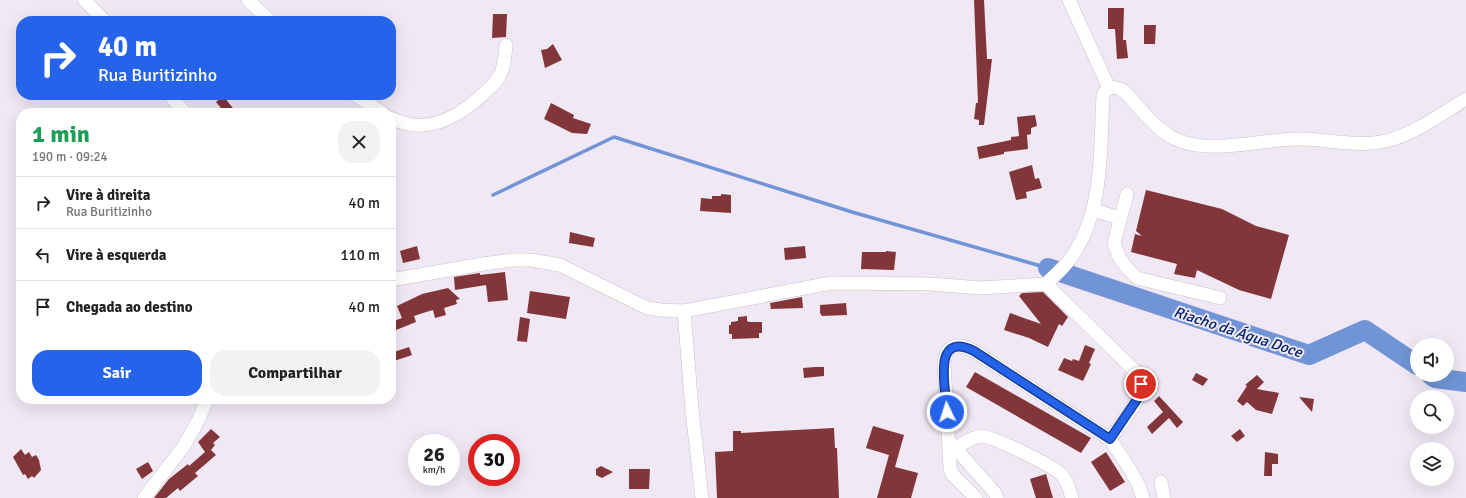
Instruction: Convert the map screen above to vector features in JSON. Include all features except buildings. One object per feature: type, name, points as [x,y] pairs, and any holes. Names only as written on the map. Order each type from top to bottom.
[{"type":"street","points":[[84,0],[100,16]]},
{"type":"street","points":[[248,0],[265,16]]},
{"type":"street","points":[[1069,0],[1109,88]]},
{"type":"street","points":[[396,120],[422,126],[436,125],[462,112],[496,81],[503,67],[506,45]]},
{"type":"street","points":[[396,279],[513,260],[540,261],[560,265],[577,272],[647,308],[684,311],[832,283],[931,284],[980,288],[1046,284],[1073,255],[1094,210],[1099,173],[1103,95],[1105,90],[1109,88],[1118,88],[1125,92],[1157,126],[1176,139],[1194,145],[1213,146],[1295,139],[1343,143],[1384,142],[1409,133],[1466,99]]},
{"type":"street","points":[[174,100],[181,108]]},
{"type":"street","points":[[363,100],[375,108]]},
{"type":"street","points":[[1127,194],[1119,218],[1114,243],[1119,257],[1137,278],[1220,298]]},
{"type":"street","points":[[1094,210],[1119,218]]},
{"type":"street","points":[[1046,284],[1135,371],[1140,378],[1141,384],[1138,398],[1110,439]]},
{"type":"street","points":[[684,311],[692,410],[702,498]]},
{"type":"street","points":[[976,498],[951,473],[952,444],[944,364],[946,354],[950,348],[960,346],[974,351],[1110,439],[1131,471],[1143,498]]},
{"type":"street","points":[[144,498],[184,446],[199,419],[205,404]]},
{"type":"street","points":[[952,444],[982,436],[994,439],[1050,466],[1061,475],[1072,498]]},
{"type":"street","points":[[952,444],[995,493],[997,498]]},
{"type":"street","points":[[1161,482],[1164,498]]},
{"type":"waterway","points":[[493,195],[614,137],[852,212],[1048,268]]},
{"type":"waterway","name":"Riacho da Água Doce","points":[[1048,268],[1309,355],[1365,330],[1410,360]]},
{"type":"waterway","name":"Riacho da Água Doce","points":[[1454,380],[1466,382]]},
{"type":"route","points":[[947,412],[944,358],[950,348],[955,346],[966,347],[974,351],[1110,439],[1138,398],[1141,391],[1141,384]]}]
